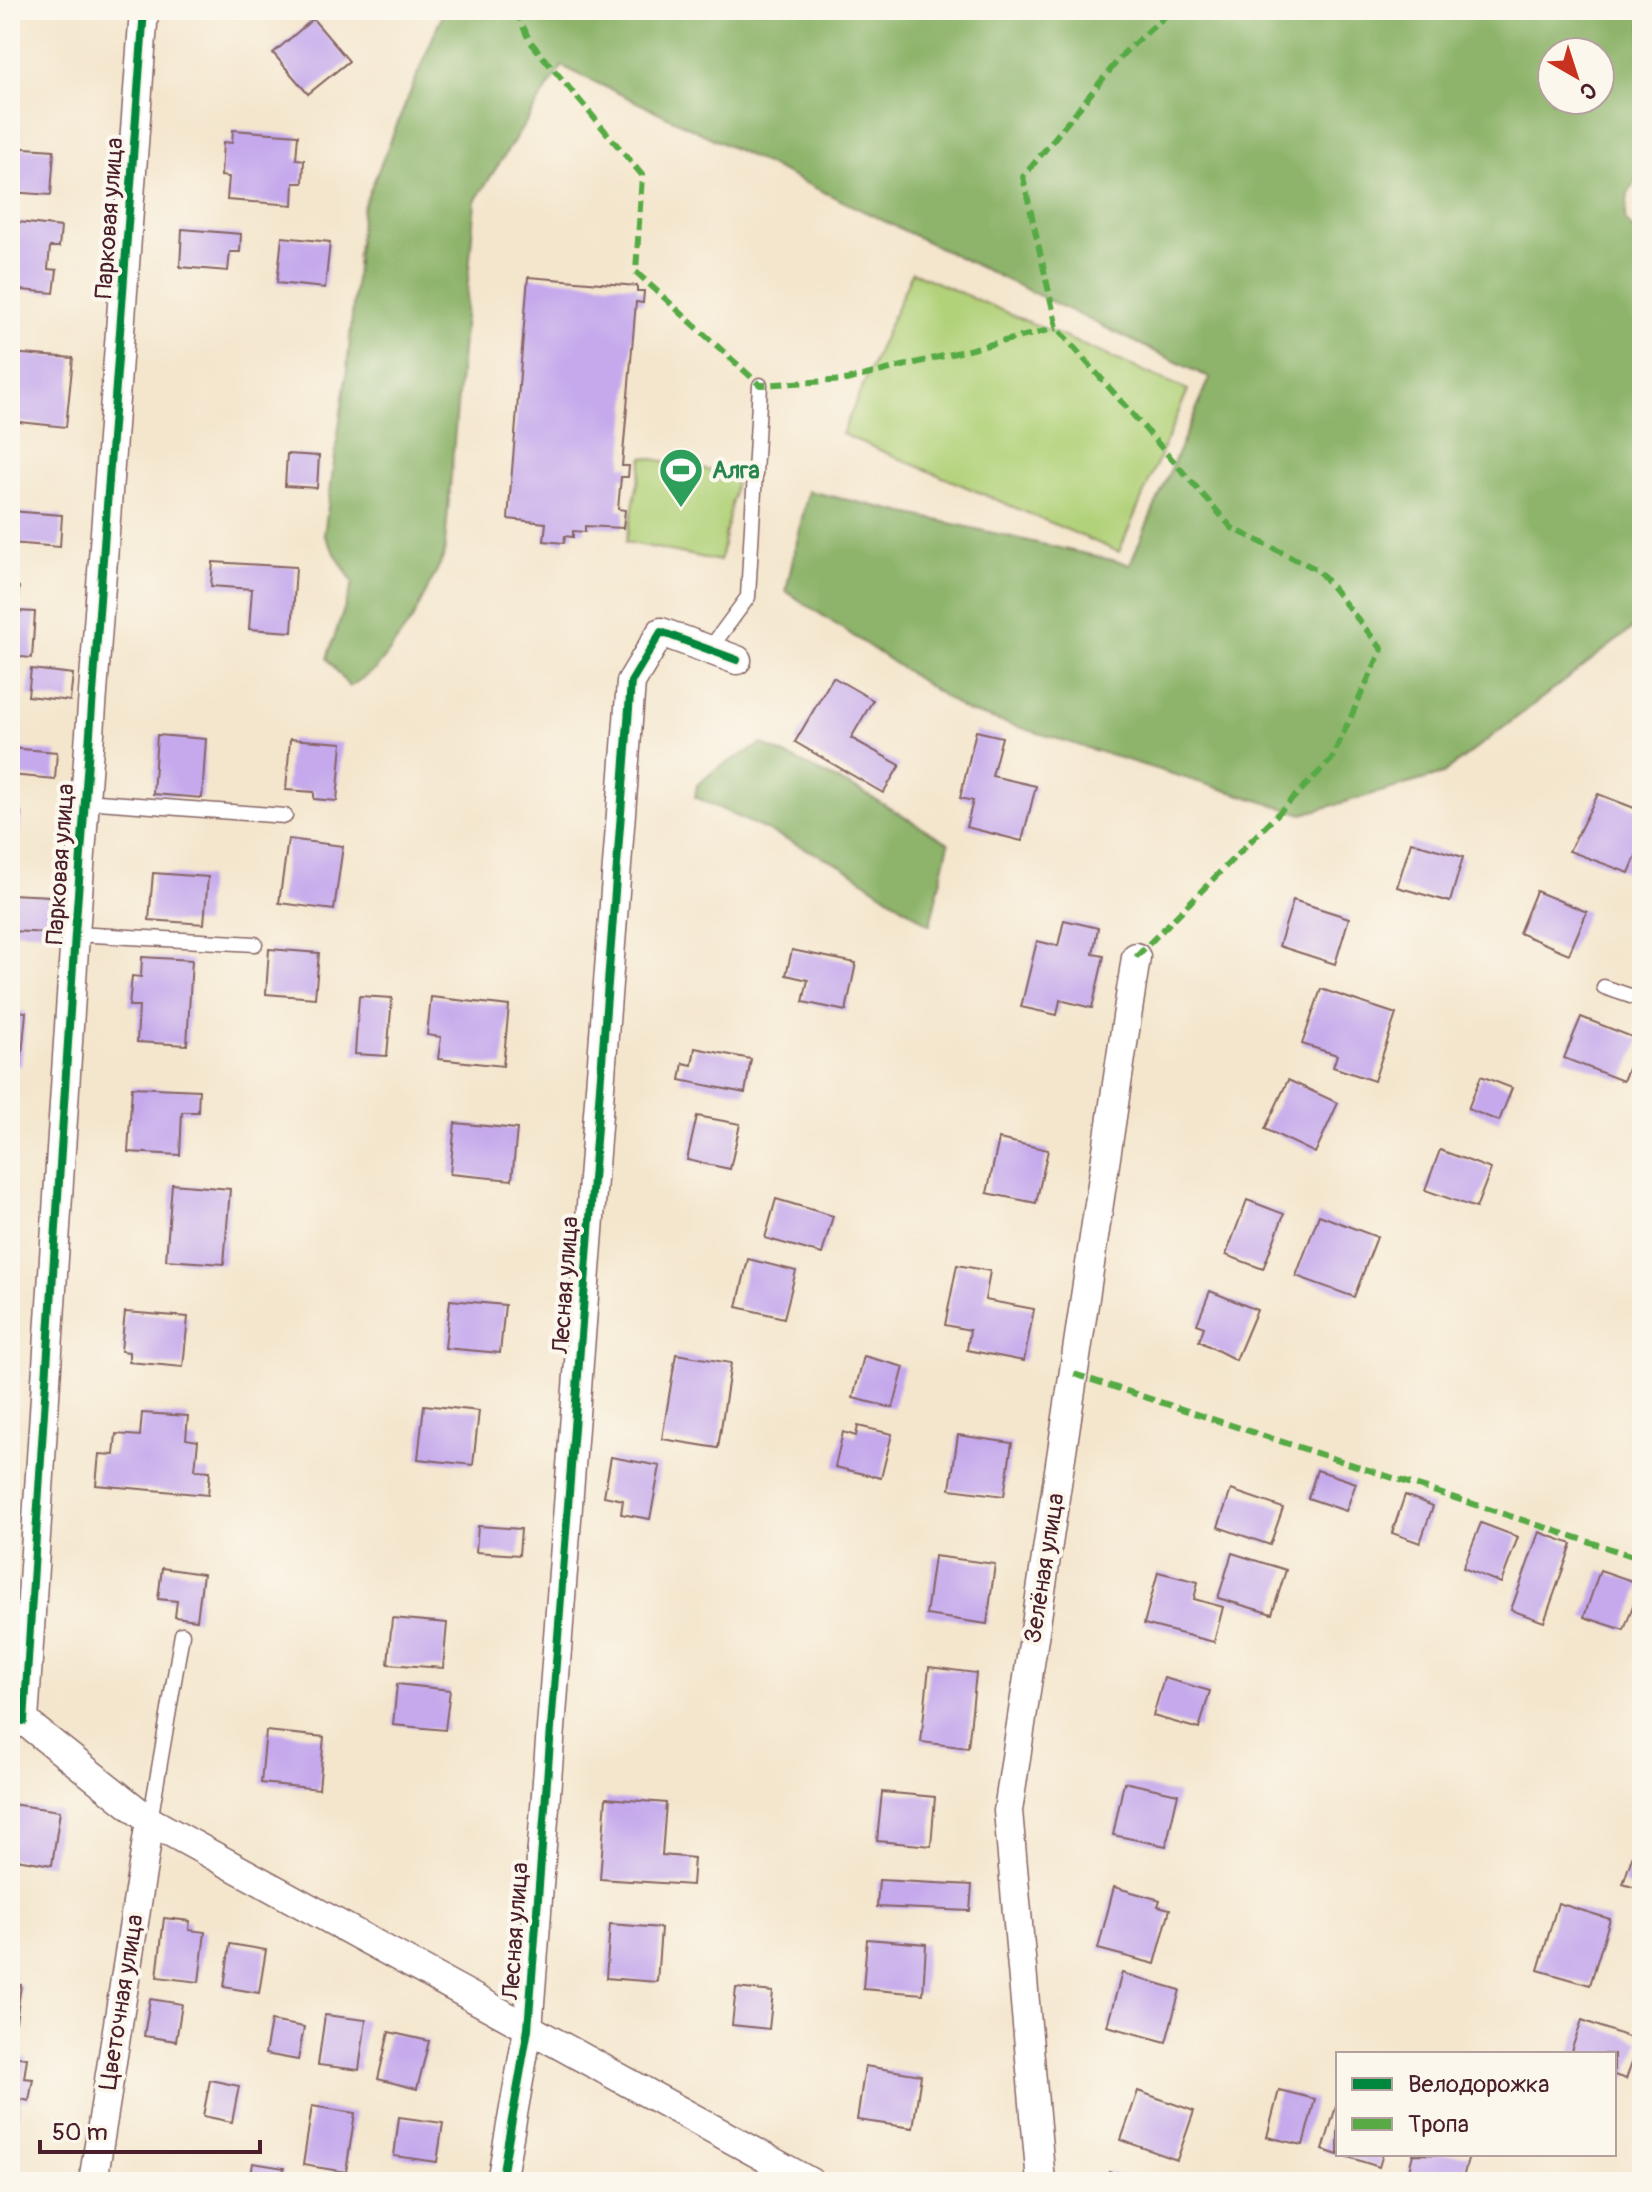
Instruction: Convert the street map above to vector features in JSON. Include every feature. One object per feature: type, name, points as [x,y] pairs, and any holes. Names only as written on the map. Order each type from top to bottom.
[{"type":"street","name":"Парковая улица","points":[[17,1719],[144,10]]},
{"type":"street","name":"Лесная улица","points":[[528,2029],[631,682],[661,632],[737,660]]},
{"type":"street","name":"Зелёная улица","points":[[1041,2182],[1008,1811],[1136,957]]},
{"type":"street","points":[[17,1719],[150,1821],[810,2182]]},
{"type":"street","name":"Цветочная улица","points":[[93,2182],[150,1821]]},
{"type":"street","points":[[501,2182],[528,2029]]},
{"type":"lane","points":[[709,650],[748,597],[760,385]]},
{"type":"lane","points":[[85,801],[285,816]]},
{"type":"lane","points":[[75,934],[255,944]]},
{"type":"lane","points":[[1604,987],[1642,1000]]},
{"type":"lane","points":[[150,1821],[182,1634]]},
{"type":"green space","points":[[444,10],[1642,10],[1642,171],[1628,193],[1625,220],[1642,240],[1642,621],[1443,774],[1303,814],[966,711],[786,591],[808,491],[1130,564],[1210,378],[562,66],[475,201],[444,556],[412,620],[389,652],[375,670],[349,687],[327,658],[353,583],[324,535],[347,370],[362,210]]},
{"type":"green space","points":[[912,272],[1188,390],[1119,552],[842,434]]},
{"type":"green space","name":"Алга","points":[[643,457],[737,476],[720,561],[626,542]]},
{"type":"green space","points":[[762,744],[862,792],[949,843],[930,925],[841,865],[695,797],[697,785],[716,769]]},
{"type":"building","points":[[313,19],[349,61],[308,94],[273,53]]},
{"type":"building","points":[[233,130],[298,135],[296,159],[304,160],[303,183],[294,183],[293,205],[227,200],[229,177],[221,176],[223,142],[232,143]]},
{"type":"building","points":[[10,147],[54,150],[51,195],[10,192]]},
{"type":"building","points":[[10,221],[61,227],[59,247],[50,247],[48,269],[57,270],[54,293],[10,289]]},
{"type":"building","points":[[182,229],[241,234],[240,252],[230,252],[228,271],[180,267]]},
{"type":"building","points":[[282,237],[330,242],[325,288],[277,283]]},
{"type":"building","points":[[528,277],[637,286],[637,291],[644,291],[643,303],[636,302],[622,466],[629,466],[628,477],[621,477],[618,509],[625,510],[623,528],[585,526],[585,532],[573,531],[573,537],[565,536],[564,543],[544,541],[546,523],[508,519]]},
{"type":"building","points":[[10,353],[73,358],[66,427],[10,421]]},
{"type":"building","points":[[287,454],[319,456],[317,488],[285,486]]},
{"type":"building","points":[[10,511],[62,515],[60,547],[10,543]]},
{"type":"building","points":[[213,562],[296,567],[292,632],[249,629],[252,589],[211,586]]},
{"type":"building","points":[[10,586],[19,587],[17,611],[35,612],[32,658],[10,656]]},
{"type":"building","points":[[31,669],[73,674],[70,701],[28,696]]},
{"type":"building","points":[[833,677],[873,700],[851,738],[900,765],[883,793],[795,742]]},
{"type":"building","points":[[976,731],[1002,737],[992,776],[1036,786],[1022,841],[966,827],[973,801],[960,798]]},
{"type":"building","points":[[157,735],[206,739],[202,798],[153,794]]},
{"type":"building","points":[[290,739],[342,743],[337,801],[314,799],[314,792],[286,790]]},
{"type":"building","points":[[10,748],[57,752],[55,779],[10,775]]},
{"type":"building","points":[[1598,794],[1642,811],[1642,842],[1629,873],[1569,851]]},
{"type":"building","points":[[10,795],[15,796],[13,811],[21,812],[20,834],[10,833]]},
{"type":"building","points":[[288,839],[343,846],[334,910],[279,903]]},
{"type":"building","points":[[1411,842],[1463,857],[1450,902],[1397,887]]},
{"type":"building","points":[[153,873],[208,877],[204,924],[149,920]]},
{"type":"building","points":[[1536,891],[1587,912],[1569,954],[1519,933]]},
{"type":"building","points":[[10,894],[51,896],[49,933],[10,931]]},
{"type":"building","points":[[1293,900],[1349,918],[1335,964],[1279,946]]},
{"type":"building","points":[[1064,920],[1098,928],[1093,954],[1104,956],[1092,1008],[1060,1000],[1057,1015],[1021,1007],[1037,941],[1058,946]]},
{"type":"building","points":[[269,949],[319,953],[315,998],[266,994]]},
{"type":"building","points":[[792,950],[856,963],[846,1011],[803,1002],[808,980],[786,975]]},
{"type":"building","points":[[142,957],[192,960],[187,1045],[137,1042],[139,1006],[129,1006],[132,976],[141,977]]},
{"type":"building","points":[[1321,989],[1396,1014],[1374,1081],[1333,1067],[1337,1055],[1302,1044]]},
{"type":"building","points":[[359,996],[392,998],[387,1056],[355,1054]]},
{"type":"building","points":[[431,997],[509,1006],[503,1066],[438,1059],[441,1037],[427,1035]]},
{"type":"building","points":[[10,1010],[26,1012],[21,1066],[10,1065]]},
{"type":"building","points":[[1581,1017],[1640,1040],[1623,1081],[1564,1058]]},
{"type":"building","points":[[695,1048],[751,1059],[745,1093],[680,1080],[683,1063],[692,1065]]},
{"type":"building","points":[[1481,1076],[1512,1088],[1499,1121],[1468,1109]]},
{"type":"building","points":[[1288,1080],[1338,1103],[1315,1153],[1265,1129]]},
{"type":"building","points":[[132,1087],[199,1090],[198,1112],[182,1112],[180,1155],[128,1152]]},
{"type":"building","points":[[697,1116],[740,1124],[730,1169],[687,1160]]},
{"type":"building","points":[[455,1123],[517,1129],[512,1180],[450,1174]]},
{"type":"building","points":[[999,1139],[1048,1150],[1036,1203],[987,1193]]},
{"type":"building","points":[[1440,1150],[1491,1169],[1476,1208],[1425,1190]]},
{"type":"building","points":[[172,1184],[230,1189],[224,1264],[166,1260]]},
{"type":"building","points":[[776,1199],[833,1216],[822,1254],[765,1238]]},
{"type":"building","points":[[1247,1200],[1284,1214],[1263,1269],[1226,1255]]},
{"type":"building","points":[[1319,1215],[1377,1237],[1354,1297],[1296,1276]]},
{"type":"building","points":[[748,1259],[796,1271],[784,1318],[737,1307]]},
{"type":"building","points":[[957,1265],[990,1271],[985,1300],[1034,1309],[1024,1361],[967,1350],[970,1330],[945,1325]]},
{"type":"building","points":[[1210,1291],[1257,1310],[1236,1360],[1199,1341],[1204,1327],[1197,1324]]},
{"type":"building","points":[[450,1300],[505,1305],[500,1353],[445,1348]]},
{"type":"building","points":[[125,1312],[188,1317],[183,1367],[129,1362],[129,1352],[121,1351]]},
{"type":"building","points":[[676,1354],[731,1363],[718,1448],[662,1439]]},
{"type":"building","points":[[864,1356],[904,1367],[893,1408],[853,1398]]},
{"type":"building","points":[[424,1405],[479,1411],[473,1465],[418,1459]]},
{"type":"building","points":[[142,1413],[188,1416],[186,1439],[198,1441],[195,1470],[210,1471],[208,1495],[96,1485],[99,1454],[114,1455],[116,1434],[140,1436]]},
{"type":"building","points":[[858,1426],[892,1434],[881,1478],[835,1467],[843,1432],[856,1436]]},
{"type":"building","points":[[958,1435],[1012,1443],[1004,1496],[950,1489]]},
{"type":"building","points":[[611,1457],[660,1466],[650,1519],[621,1514],[623,1500],[604,1496]]},
{"type":"building","points":[[1317,1470],[1356,1483],[1346,1511],[1308,1498]]},
{"type":"building","points":[[1231,1490],[1283,1508],[1270,1545],[1218,1527]]},
{"type":"building","points":[[1405,1495],[1433,1506],[1420,1543],[1392,1533]]},
{"type":"building","points":[[1481,1523],[1518,1537],[1501,1583],[1463,1568]]},
{"type":"building","points":[[478,1526],[521,1529],[519,1555],[476,1552]]},
{"type":"building","points":[[1539,1532],[1572,1544],[1544,1622],[1511,1610]]},
{"type":"building","points":[[1232,1553],[1286,1570],[1272,1614],[1218,1598]]},
{"type":"building","points":[[934,1556],[995,1564],[987,1624],[926,1615]]},
{"type":"building","points":[[162,1568],[203,1574],[197,1620],[175,1617],[177,1601],[158,1599]]},
{"type":"building","points":[[1600,1570],[1641,1584],[1624,1630],[1584,1617]]},
{"type":"building","points":[[1158,1572],[1198,1582],[1194,1599],[1223,1607],[1214,1642],[1144,1624]]},
{"type":"building","points":[[392,1618],[447,1623],[443,1668],[388,1664]]},
{"type":"building","points":[[929,1667],[976,1673],[968,1748],[921,1742]]},
{"type":"building","points":[[1164,1678],[1210,1691],[1199,1729],[1153,1716]]},
{"type":"building","points":[[397,1684],[450,1690],[445,1730],[393,1725]]},
{"type":"building","points":[[266,1731],[324,1737],[319,1789],[261,1783]]},
{"type":"building","points":[[1124,1782],[1178,1794],[1166,1846],[1113,1835]]},
{"type":"building","points":[[882,1792],[935,1797],[931,1846],[877,1841]]},
{"type":"building","points":[[606,1798],[666,1803],[662,1855],[694,1858],[692,1885],[600,1879]]},
{"type":"building","points":[[11,1804],[60,1811],[52,1865],[10,1858]]},
{"type":"building","points":[[1642,1827],[1642,1890],[1623,1884]]},
{"type":"building","points":[[879,1880],[972,1885],[970,1911],[877,1907]]},
{"type":"building","points":[[1114,1887],[1160,1900],[1158,1906],[1170,1909],[1155,1964],[1098,1949]]},
{"type":"building","points":[[1558,1903],[1610,1919],[1590,1985],[1538,1970]]},
{"type":"building","points":[[164,1918],[190,1921],[189,1930],[205,1932],[199,1982],[157,1977]]},
{"type":"building","points":[[610,1924],[661,1928],[657,1982],[606,1978]]},
{"type":"building","points":[[867,1939],[926,1944],[923,1994],[863,1989]]},
{"type":"building","points":[[230,1944],[266,1950],[259,1993],[224,1987]]},
{"type":"building","points":[[1122,1973],[1180,1990],[1166,2042],[1107,2026]]},
{"type":"building","points":[[10,1984],[21,1985],[16,2022],[10,2021]]},
{"type":"building","points":[[736,1988],[773,1992],[769,2029],[732,2025]]},
{"type":"building","points":[[150,1999],[182,2004],[176,2041],[144,2036]]},
{"type":"building","points":[[325,2015],[366,2020],[359,2070],[318,2065]]},
{"type":"building","points":[[1582,2020],[1639,2041],[1626,2079],[1616,2076],[1616,2052],[1571,2052]]},
{"type":"building","points":[[271,2021],[304,2027],[298,2060],[265,2054]]},
{"type":"building","points":[[389,2032],[429,2041],[417,2089],[378,2079]]},
{"type":"building","points":[[10,2056],[27,2058],[24,2078],[33,2079],[29,2101],[21,2099],[18,2117],[10,2116]]},
{"type":"building","points":[[865,2066],[921,2075],[913,2128],[857,2120]]},
{"type":"building","points":[[210,2080],[239,2086],[232,2122],[203,2116]]},
{"type":"building","points":[[1279,2090],[1315,2099],[1303,2145],[1267,2137]]},
{"type":"building","points":[[1138,2091],[1194,2111],[1177,2160],[1121,2140]]},
{"type":"building","points":[[312,2106],[355,2113],[346,2172],[303,2165]]},
{"type":"building","points":[[1336,2106],[1336,2154],[1323,2150]]},
{"type":"building","points":[[399,2117],[443,2123],[437,2162],[394,2156]]},
{"type":"building","points":[[1345,2156],[1382,2156],[1379,2167]]},
{"type":"building","points":[[1412,2156],[1469,2156],[1462,2182],[1413,2182],[1415,2176],[1408,2174]]},
{"type":"building","points":[[253,2163],[284,2168],[282,2182],[250,2182]]},
{"type":"building","points":[[1109,2172],[1138,2181],[1138,2182],[1106,2182]]},
{"type":"marked path","points":[[516,10],[529,40],[642,175],[636,272],[760,385],[846,380],[1057,328]]},
{"type":"marked path","points":[[1136,957],[1331,760],[1382,649],[1318,570],[1232,528],[1057,328],[1023,177],[1124,53],[1172,10]]},
{"type":"marked path","points":[[1074,1374],[1642,1559]]},
{"type":"cycle path","points":[[24,1721],[75,934],[144,10]]},
{"type":"cycle path","points":[[501,2182],[528,2029],[631,682],[661,632],[737,660]]},
{"type":"place","name":"Алга","points":[[681,509]]}]
